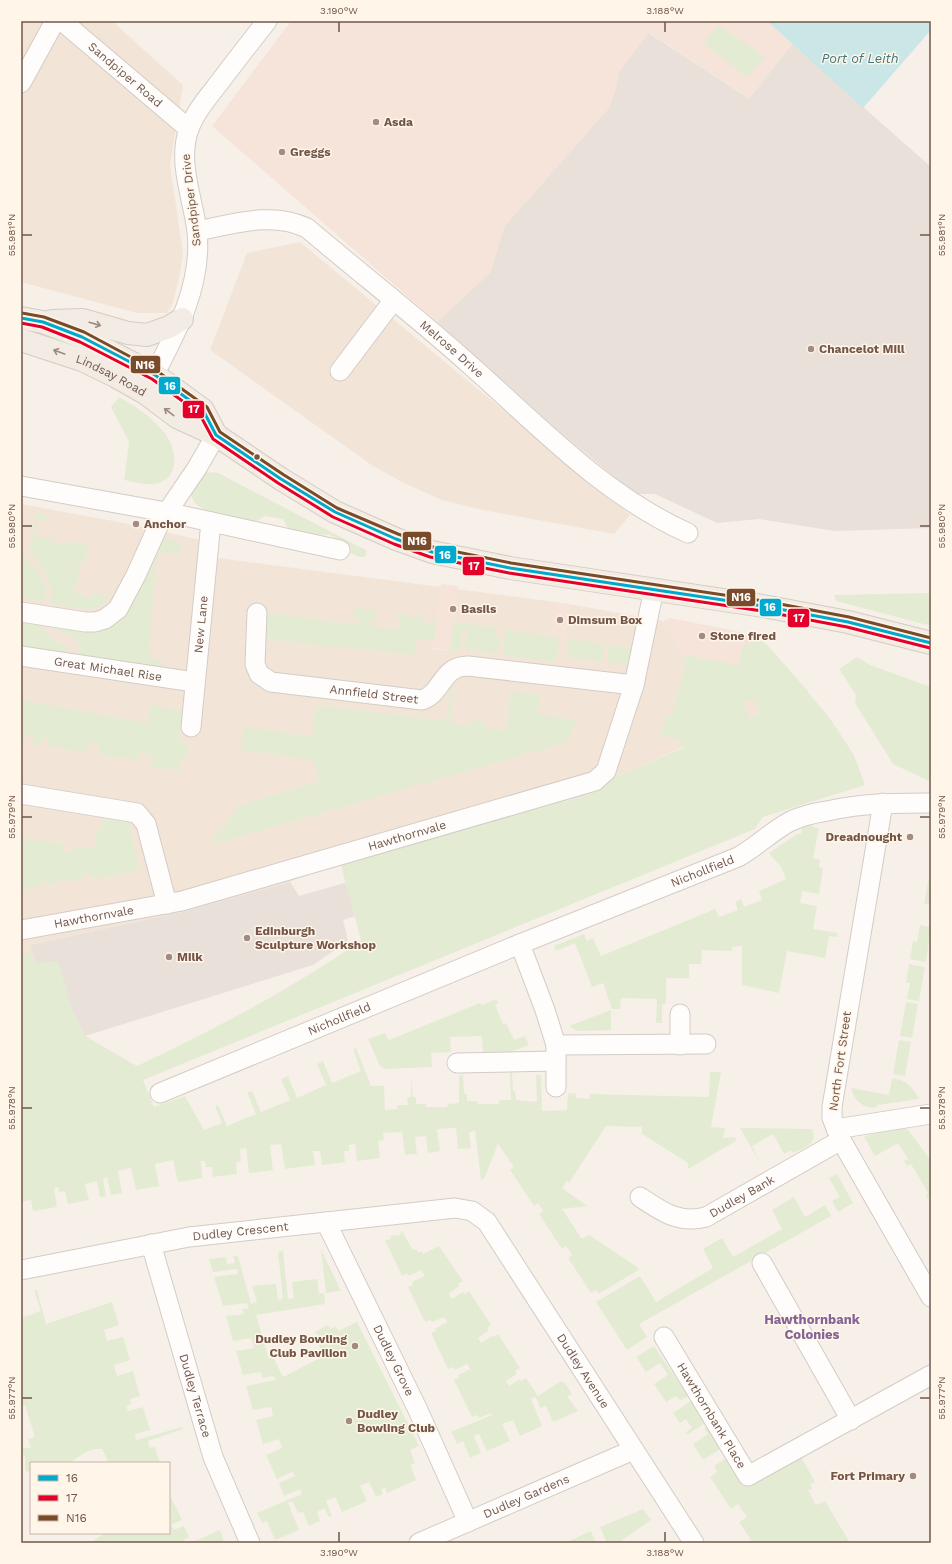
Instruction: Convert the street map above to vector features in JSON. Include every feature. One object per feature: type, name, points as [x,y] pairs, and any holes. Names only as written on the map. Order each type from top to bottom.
[{"type":"main road","name":"Lindsay Road","points":[[21,318],[43,322],[102,346],[150,384],[177,417],[216,436],[313,499],[348,518],[401,541],[451,556],[510,568],[763,606],[848,622],[931,643]]},
{"type":"main road","points":[[43,322],[83,320],[128,333],[147,335],[169,327],[182,319]]},
{"type":"main road","name":"Lindsay Road","points":[[21,340],[53,349],[82,360],[115,376],[150,384]]},
{"type":"street","points":[[21,83],[55,21]]},
{"type":"street","name":"Sandpiper Road","points":[[62,21],[189,129]]},
{"type":"street","name":"Sandpiper Drive","points":[[150,384],[182,319],[194,287],[197,231],[185,160],[189,129],[203,104],[267,21]]},
{"type":"street","name":"Melrose Drive","points":[[197,231],[263,219],[279,219],[307,228],[469,363],[528,418],[599,478],[652,516],[688,533]]},
{"type":"street","points":[[340,371],[393,301]]},
{"type":"street","points":[[21,612],[95,622],[110,617],[122,603],[166,512],[197,468],[216,436]]},
{"type":"street","points":[[21,486],[166,512],[340,550]]},
{"type":"street","name":"New Lane","points":[[191,727],[194,682],[211,522]]},
{"type":"street","name":"Hawthornvale","points":[[21,930],[167,904],[595,781],[606,770],[634,685],[654,589]]},
{"type":"street","name":"Annfield Street","points":[[257,614],[255,664],[259,674],[271,682],[422,700],[434,694],[444,677],[455,668],[468,666],[634,685]]},
{"type":"street","name":"Great Michael Rise","points":[[21,656],[194,682]]},
{"type":"street","points":[[21,794],[137,813],[146,824],[167,904]]},
{"type":"street","points":[[883,802],[931,803]]},
{"type":"street","name":"Nichollfield","points":[[160,1093],[520,944],[738,857],[790,822],[808,814],[883,802]]},
{"type":"street","name":"North Fort Street","points":[[883,802],[832,1107],[832,1118],[839,1134],[931,1297]]},
{"type":"street","points":[[520,944],[545,1010],[556,1053],[556,1087]]},
{"type":"street","points":[[680,1014],[680,1044]]},
{"type":"street","points":[[457,1063],[556,1053],[680,1044],[706,1044]]},
{"type":"street","points":[[839,1134],[931,1114]]},
{"type":"street","name":"Dudley Bank","points":[[640,1198],[674,1218],[692,1220],[706,1217],[839,1134]]},
{"type":"street","name":"Dudley Crescent","points":[[21,1270],[151,1244],[228,1232],[448,1208],[463,1208]]},
{"type":"street","name":"Dudley Avenue","points":[[463,1208],[472,1211],[487,1222],[694,1543]]},
{"type":"street","name":"Dudley Grove","points":[[326,1222],[417,1408],[468,1522]]},
{"type":"street","name":"Dudley Terrace","points":[[151,1244],[213,1458],[250,1543]]},
{"type":"street","points":[[762,1263],[851,1420]]},
{"type":"street","name":"Hawthornbank Place","points":[[664,1337],[748,1476],[931,1375]]},
{"type":"street","name":"Dudley Gardens","points":[[419,1543],[633,1450]]},
{"type":"shaded area","points":[[21,21],[112,21],[183,85],[170,165],[183,253],[173,303],[167,313],[137,313],[21,282]]},
{"type":"shaded area","points":[[291,21],[767,21],[792,44],[749,99],[650,33],[619,72],[616,88],[609,108],[504,227],[491,272],[437,322],[212,126]]},
{"type":"shaded area","points":[[649,33],[749,99],[792,44],[931,167],[931,528],[835,531],[759,519],[717,523],[655,494],[639,494],[633,492],[562,434],[437,322],[491,272],[504,227],[609,108],[616,88],[619,72]]},
{"type":"shaded area","points":[[300,242],[630,515],[614,534],[483,510],[442,500],[404,483],[373,466],[210,350],[247,253]]},
{"type":"shaded area","points":[[21,504],[129,524],[200,540],[218,558],[441,587],[433,649],[450,651],[457,589],[555,602],[551,636],[564,638],[569,604],[663,621],[683,655],[739,665],[745,635],[755,636],[768,646],[809,692],[615,777],[601,789],[587,795],[340,862],[290,882],[182,912],[30,945],[66,1066],[21,1086]]},
{"type":"shaded area","points":[[441,584],[458,586],[450,651],[433,648]]},
{"type":"shaded area","points":[[555,602],[569,604],[564,638],[550,637]]},
{"type":"shaded area","points":[[670,618],[741,632],[745,635],[739,666],[683,655],[663,621]]},
{"type":"shaded area","points":[[373,875],[376,909],[343,920],[348,941],[313,965],[85,1036],[59,1040],[30,945],[182,912],[290,882],[299,896]]},
{"type":"green space","points":[[719,25],[765,57],[747,77],[703,43]]},
{"type":"green space","points":[[119,397],[148,416],[163,431],[171,443],[174,465],[168,478],[161,482],[148,484],[124,480],[129,442],[111,407]]},
{"type":"green space","points":[[206,472],[218,473],[366,550],[366,554],[364,557],[359,557],[351,553],[351,547],[330,535],[314,534],[290,529],[287,527],[283,519],[264,516],[257,521],[244,521],[216,514],[200,507],[194,501],[191,490],[200,475]]},
{"type":"green space","points":[[36,513],[47,515],[46,521],[38,520],[35,536],[54,539],[54,543],[64,545],[65,541],[89,546],[83,563],[80,563],[77,571],[80,572],[73,592],[91,598],[94,592],[109,597],[105,603],[99,607],[91,609],[50,604],[51,594],[49,579],[30,548]]},
{"type":"green space","points":[[171,538],[182,545],[181,554],[157,552],[149,650],[154,659],[162,662],[162,670],[81,659],[79,646],[73,638],[64,632],[52,628],[53,623],[104,628],[112,626],[123,617],[162,540]]},
{"type":"green space","points":[[21,553],[24,554],[44,581],[45,594],[43,602],[21,598]]},
{"type":"green space","points":[[931,593],[931,626],[836,601],[834,595]]},
{"type":"green space","points":[[355,608],[376,611],[374,622],[370,621],[370,626],[399,630],[401,619],[396,618],[397,613],[406,615],[410,619],[414,616],[426,617],[426,623],[433,624],[434,618],[437,619],[434,641],[417,639],[414,655],[268,640],[267,635],[264,633],[268,613],[360,625],[361,620],[353,619]]},
{"type":"green space","points":[[21,620],[39,622],[50,638],[68,648],[67,656],[21,649]]},
{"type":"green space","points":[[453,622],[496,628],[495,635],[500,636],[498,654],[465,650],[467,631],[462,630],[460,650],[450,651]]},
{"type":"green space","points":[[505,629],[559,638],[556,662],[503,655]]},
{"type":"green space","points":[[755,636],[768,646],[829,717],[854,755],[865,785],[763,817],[755,829],[143,1080],[154,1107],[185,1096],[204,1130],[222,1123],[215,1106],[218,1105],[227,1126],[256,1114],[247,1092],[252,1091],[261,1112],[290,1100],[281,1079],[288,1076],[297,1098],[326,1085],[317,1064],[323,1061],[332,1083],[361,1071],[353,1049],[356,1048],[371,1086],[384,1086],[385,1110],[397,1109],[397,1105],[408,1105],[407,1098],[411,1097],[411,1077],[413,1097],[416,1097],[416,1104],[426,1104],[426,1107],[447,1107],[448,1104],[459,1103],[459,1076],[463,1074],[464,1094],[467,1094],[467,1101],[477,1101],[478,1104],[499,1104],[499,1100],[511,1100],[510,1073],[512,1072],[513,1091],[515,1091],[516,1100],[537,1102],[536,1075],[541,1075],[542,1111],[567,1110],[568,1093],[576,1094],[576,1098],[589,1099],[590,1094],[709,1097],[710,1072],[721,1072],[711,1127],[725,1128],[723,1138],[735,1137],[736,1141],[688,1169],[688,1163],[642,1134],[642,1127],[606,1126],[569,1183],[567,1181],[562,1188],[587,1206],[562,1209],[582,1239],[589,1235],[639,1268],[637,1271],[598,1294],[596,1290],[591,1293],[568,1258],[572,1255],[566,1246],[562,1249],[539,1214],[543,1211],[538,1203],[534,1206],[510,1170],[514,1167],[498,1144],[484,1179],[481,1180],[475,1131],[469,1132],[471,1148],[458,1149],[456,1128],[437,1129],[440,1151],[428,1153],[426,1136],[415,1137],[417,1154],[405,1155],[402,1132],[383,1133],[384,1140],[378,1141],[380,1158],[357,1161],[355,1144],[349,1145],[349,1151],[344,1151],[345,1162],[322,1165],[320,1151],[313,1151],[315,1165],[285,1169],[281,1144],[270,1145],[273,1170],[249,1173],[246,1148],[240,1149],[241,1162],[236,1162],[237,1174],[213,1177],[212,1167],[206,1167],[205,1161],[201,1161],[202,1178],[178,1182],[173,1160],[155,1164],[159,1186],[136,1190],[131,1168],[118,1171],[122,1193],[111,1195],[107,1177],[103,1179],[106,1196],[100,1197],[97,1181],[85,1184],[89,1200],[68,1204],[65,1191],[59,1192],[58,1187],[54,1188],[57,1207],[33,1211],[31,1200],[21,1202],[21,955],[32,952],[36,964],[58,961],[72,1008],[85,1036],[137,1066],[252,1008],[307,976],[361,940],[340,862],[587,795],[601,789],[615,777],[685,747],[681,741],[661,735],[666,716],[671,717],[686,663],[686,660],[682,659],[683,655],[739,665],[743,645],[750,646]],"holes":[[[753,698],[760,713],[750,718],[743,703]]]},
{"type":"green space","points":[[569,639],[605,644],[602,662],[567,657]]},
{"type":"green space","points":[[609,644],[633,648],[633,654],[629,654],[627,665],[607,662]]},
{"type":"green space","points":[[857,657],[870,665],[931,687],[931,782],[893,764],[855,703],[856,695],[839,669]]},
{"type":"green space","points":[[451,684],[454,684],[450,723],[472,726],[473,719],[483,721],[483,728],[506,731],[511,691],[540,694],[538,714],[576,720],[568,742],[213,844],[212,840],[239,806],[320,781],[313,760],[241,750],[244,727],[312,736],[316,705],[446,721]]},
{"type":"green space","points":[[21,700],[147,723],[150,705],[184,711],[178,741],[188,743],[186,759],[179,759],[179,771],[151,767],[154,755],[139,752],[139,760],[98,754],[100,745],[86,744],[87,752],[46,746],[49,738],[42,737],[40,745],[31,744],[34,735],[26,734],[24,743],[21,742]]},
{"type":"green space","points":[[102,819],[129,822],[139,869],[98,879],[97,876],[90,877],[89,873],[84,874],[85,878],[65,882],[64,878],[59,878],[59,883],[47,885],[46,881],[41,882],[41,886],[21,890],[21,831],[22,838],[64,844],[63,851],[74,853],[75,846],[94,848],[96,830],[100,831]]},
{"type":"green space","points":[[812,821],[812,827],[819,828],[813,858],[820,860],[819,867],[823,868],[819,894],[802,891],[800,903],[817,906],[813,929],[838,933],[837,937],[829,936],[825,958],[787,951],[779,993],[742,985],[742,946],[732,947],[732,951],[702,950],[701,964],[689,964],[689,978],[666,978],[666,1004],[662,1004],[662,1023],[656,1023],[657,999],[621,998],[620,1009],[612,1009],[603,983],[592,987],[575,943],[556,951],[554,946],[584,934],[587,941],[593,938],[601,956],[715,909],[719,917],[738,910],[735,902],[741,899],[744,907],[762,900],[759,891],[786,879],[781,867],[769,853],[797,834],[801,834],[803,825]]},
{"type":"green space","points":[[931,867],[931,905],[924,904]]},
{"type":"green space","points":[[920,925],[931,927],[926,962],[910,959],[913,941],[917,942]]},
{"type":"green space","points":[[909,964],[925,967],[919,1001],[907,999],[910,983],[906,983]]},
{"type":"green space","points":[[496,999],[498,1003],[495,1005],[503,1024],[506,1023],[514,1040],[525,1036],[529,1045],[510,1052],[483,1054],[482,1036],[450,1037],[451,1052],[431,1053],[432,1067],[385,1069],[380,1066],[368,1039],[385,1033],[389,1040],[480,1003],[482,1005]]},
{"type":"green space","points":[[906,1002],[918,1004],[912,1038],[900,1036]]},
{"type":"green space","points":[[611,1010],[611,1030],[577,1031],[569,1026]]},
{"type":"green space","points":[[899,1040],[911,1042],[905,1076],[893,1074]]},
{"type":"green space","points":[[892,1078],[901,1080],[908,1084],[919,1099],[877,1105],[877,1107],[872,1108],[860,1104],[852,1093],[851,1088],[889,1095]]},
{"type":"green space","points":[[904,1127],[909,1131],[931,1161],[931,1198],[928,1199],[926,1195],[928,1193],[911,1164],[907,1166],[904,1161],[908,1159],[898,1143],[875,1156],[864,1137],[888,1129]]},
{"type":"green space","points":[[740,1128],[812,1129],[813,1139],[812,1142],[806,1147],[793,1153],[791,1150],[784,1154],[773,1134],[752,1146],[762,1166]]},
{"type":"green space","points":[[837,1174],[853,1203],[838,1212],[832,1201],[840,1197],[829,1178]]},
{"type":"green space","points":[[794,1197],[805,1217],[825,1205],[831,1216],[639,1324],[647,1337],[627,1350],[596,1302],[640,1276],[656,1302],[713,1268],[703,1249],[722,1238],[733,1257],[782,1229],[772,1210]]},
{"type":"green space","points":[[402,1231],[413,1250],[416,1249],[419,1253],[421,1251],[423,1254],[439,1246],[463,1281],[458,1284],[460,1286],[449,1293],[452,1299],[463,1292],[465,1294],[469,1291],[491,1325],[487,1328],[489,1330],[478,1338],[481,1343],[498,1334],[520,1368],[515,1371],[517,1374],[506,1381],[509,1386],[520,1379],[521,1381],[526,1378],[538,1396],[561,1381],[565,1383],[572,1394],[567,1396],[578,1411],[553,1422],[546,1406],[540,1408],[536,1397],[531,1399],[542,1426],[520,1436],[513,1420],[502,1424],[510,1441],[487,1451],[479,1434],[474,1436],[481,1453],[470,1458],[463,1441],[457,1444],[451,1432],[492,1415],[491,1413],[479,1418],[477,1415],[472,1417],[454,1380],[459,1378],[458,1375],[470,1369],[467,1364],[455,1370],[453,1367],[448,1369],[431,1333],[447,1322],[444,1317],[432,1322],[430,1320],[425,1322],[408,1287],[413,1285],[412,1282],[425,1276],[421,1270],[409,1276],[407,1273],[402,1276],[385,1240],[391,1239],[390,1236],[400,1235]]},
{"type":"green space","points":[[321,1249],[341,1291],[326,1293]]},
{"type":"green space","points":[[283,1251],[288,1299],[294,1298],[292,1282],[317,1279],[319,1294],[324,1293],[325,1304],[256,1315],[269,1359],[273,1357],[283,1377],[324,1356],[315,1337],[318,1335],[314,1332],[328,1325],[330,1329],[336,1326],[338,1331],[357,1322],[419,1446],[410,1450],[415,1463],[410,1465],[416,1480],[387,1493],[385,1488],[381,1489],[383,1494],[376,1497],[369,1482],[360,1486],[367,1501],[342,1512],[335,1497],[326,1501],[332,1516],[329,1517],[324,1508],[317,1512],[320,1521],[309,1526],[303,1512],[298,1513],[292,1501],[288,1503],[299,1530],[275,1540],[267,1521],[262,1523],[257,1513],[302,1494],[300,1489],[284,1496],[279,1483],[295,1476],[292,1472],[277,1479],[266,1455],[282,1448],[279,1439],[263,1444],[256,1420],[273,1416],[271,1407],[253,1410],[246,1386],[276,1380],[274,1376],[262,1378],[261,1372],[243,1375],[236,1351],[254,1348],[251,1338],[233,1341],[226,1316],[244,1314],[242,1309],[249,1308],[247,1303],[223,1306],[214,1277],[238,1274],[237,1269],[213,1272],[209,1259],[226,1257],[227,1264],[235,1263],[233,1256],[238,1256],[251,1304],[257,1302],[252,1286],[276,1284],[278,1300],[283,1299],[278,1252]]},
{"type":"green space","points":[[34,1290],[37,1290],[46,1324],[112,1302],[119,1325],[104,1330],[107,1341],[123,1337],[130,1360],[114,1365],[117,1376],[133,1371],[140,1396],[130,1399],[131,1404],[126,1406],[128,1411],[143,1407],[150,1430],[135,1434],[136,1440],[182,1427],[183,1429],[148,1441],[150,1448],[155,1447],[160,1462],[108,1462],[102,1449],[96,1449],[88,1451],[68,1462],[30,1462],[30,1472],[25,1471],[25,1455],[21,1455],[21,1448],[31,1448],[28,1439],[35,1437],[25,1405],[21,1406],[21,1318],[41,1311]]},
{"type":"green space","points":[[654,1346],[688,1396],[680,1401],[676,1396],[666,1402],[654,1384],[668,1375],[660,1363],[646,1372],[636,1357]]},
{"type":"green space","points":[[691,1401],[705,1423],[687,1435],[686,1432],[692,1428],[686,1419],[680,1423],[673,1413]]},
{"type":"green space","points":[[708,1426],[722,1448],[703,1460],[693,1444],[708,1434],[704,1428]]},
{"type":"green space","points":[[728,1457],[748,1487],[801,1457],[815,1482],[810,1484],[812,1489],[808,1490],[816,1505],[825,1501],[850,1543],[753,1543],[739,1522],[747,1517],[738,1504],[731,1509],[710,1477],[717,1472],[714,1466]]},
{"type":"green space","points":[[170,1498],[182,1520],[171,1525],[174,1530],[184,1526],[189,1537],[179,1543],[95,1542],[94,1540],[103,1534],[170,1534]]},
{"type":"green space","points":[[643,1509],[651,1520],[618,1543],[603,1543],[606,1541],[600,1527]]},
{"type":"green space","points":[[220,1530],[224,1541],[219,1543],[191,1543]]},
{"type":"green space","points":[[591,1531],[596,1543],[567,1542]]},
{"type":"water","name":"Port of Leith","points":[[767,21],[931,21],[931,30],[863,108]]},
{"type":"transit line","name":"N16","points":[[22,313],[44,317],[84,332],[157,371],[207,407],[220,432],[284,475],[337,508],[433,547],[511,563],[764,601],[849,617],[931,638]]},
{"type":"transit line","name":"16","points":[[21,318],[43,322],[82,337],[155,375],[203,410],[216,435],[281,479],[335,512],[396,539],[432,552],[510,568],[763,606],[848,622],[931,643]]},
{"type":"transit line","name":"17","points":[[21,323],[42,327],[80,342],[152,379],[199,413],[213,439],[278,483],[333,517],[394,544],[430,557],[509,573],[762,611],[847,627],[930,648]]},
{"type":"place","name":"Asda","points":[[376,122]]},
{"type":"place","name":"Greggs","points":[[282,152]]},
{"type":"place","name":"Chancelot Mill","points":[[811,349]]},
{"type":"place","name":"Anchor","points":[[136,524]]},
{"type":"place","name":"Basils","points":[[453,609]]},
{"type":"place","name":"Dimsum Box","points":[[560,620]]},
{"type":"place","name":"Stone fired","points":[[702,636]]},
{"type":"place","name":"Dreadnought","points":[[910,837]]},
{"type":"place","name":"Edinburgh Sculpture Workshop","points":[[247,938]]},
{"type":"place","name":"Milk","points":[[169,957]]},
{"type":"place","name":"Dudley Bowling Club Pavilion","points":[[355,1346]]},
{"type":"place","name":"Dudley Bowling Club","points":[[349,1421]]},
{"type":"place","name":"Fort Primary","points":[[913,1476]]},
{"type":"district","name":"Hawthornbank Colonies","points":[[812,1326]]}]
